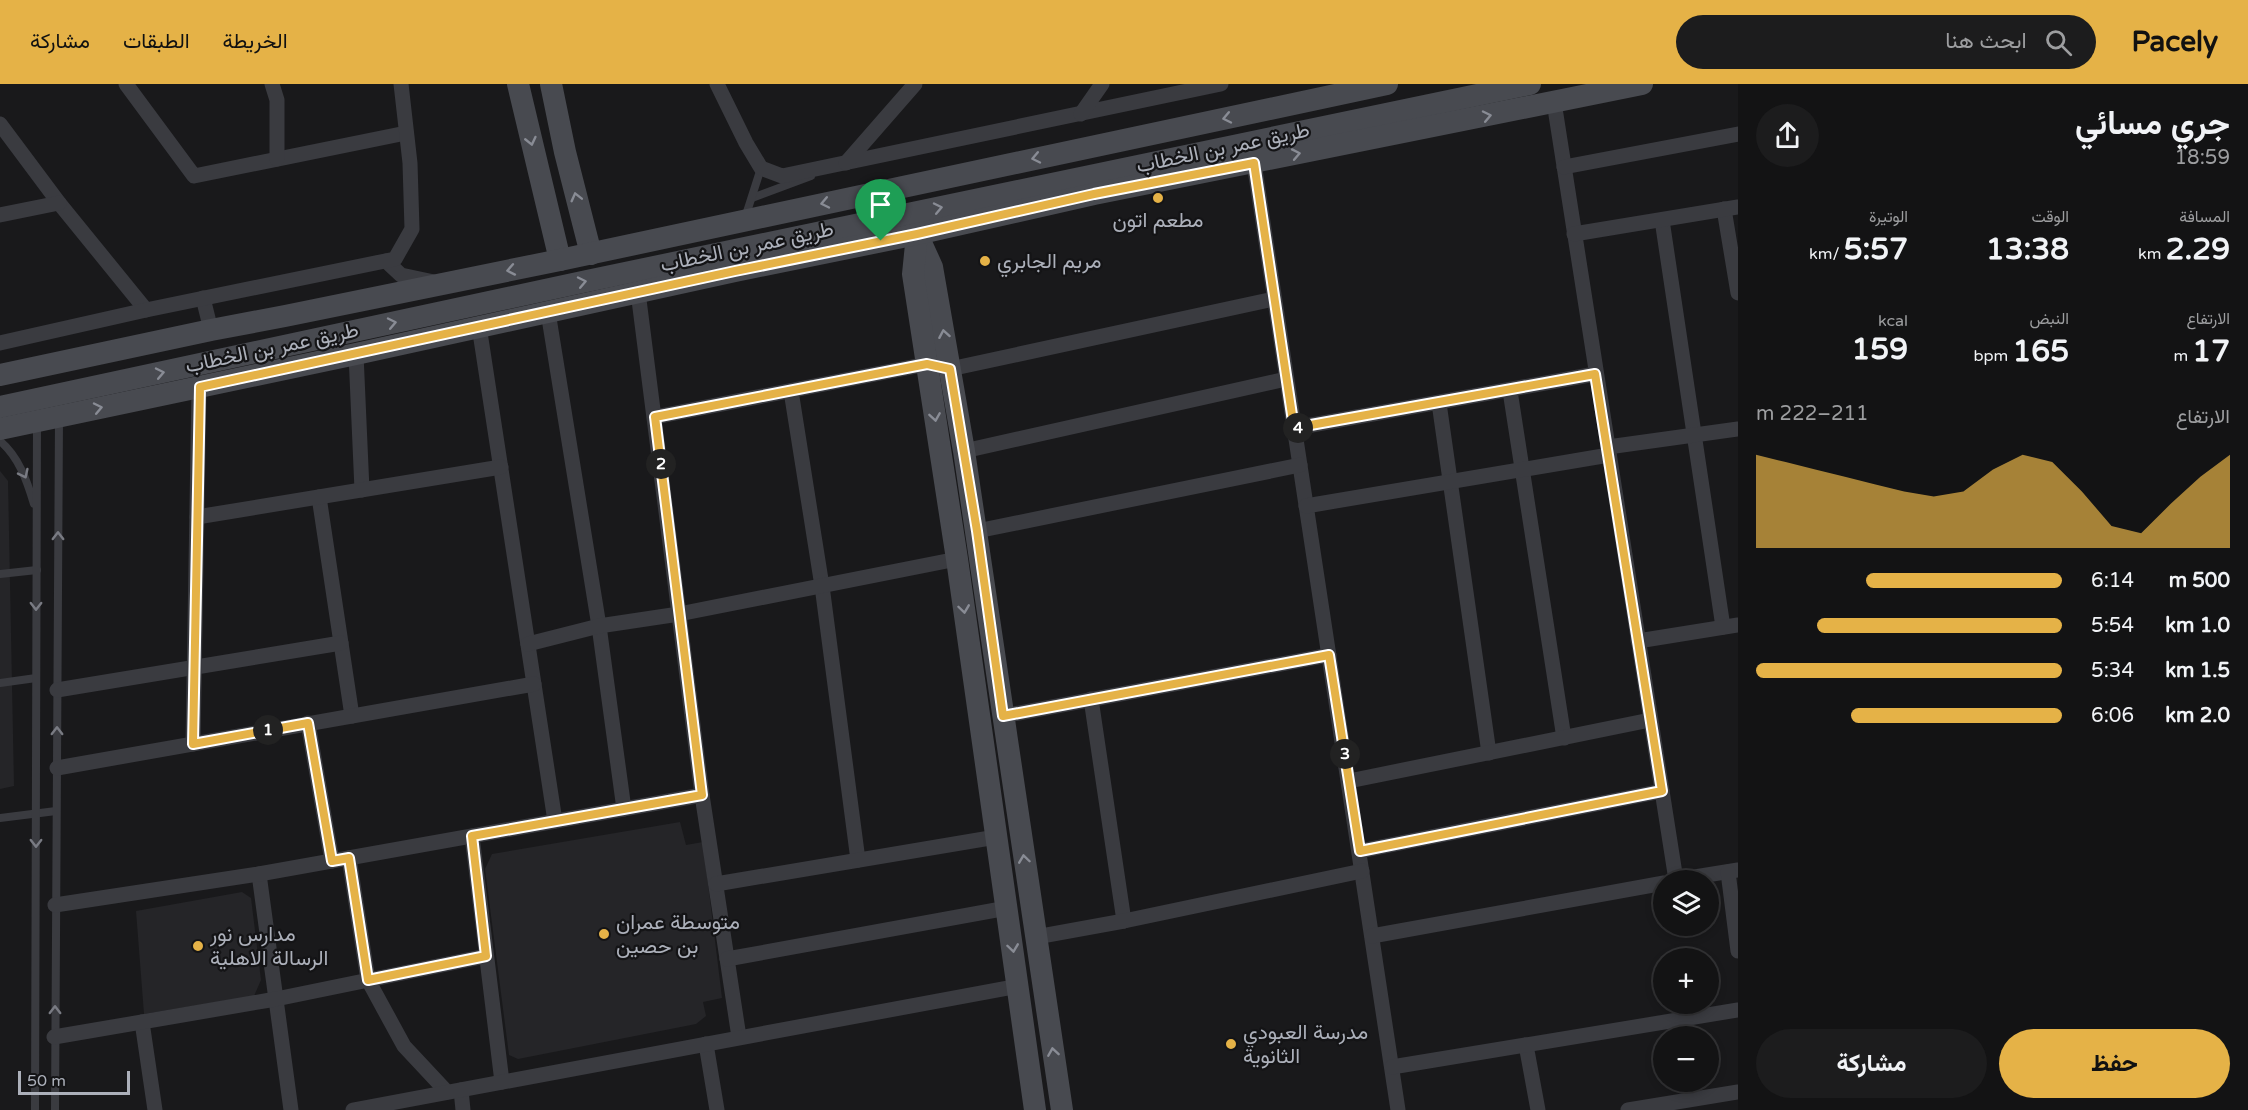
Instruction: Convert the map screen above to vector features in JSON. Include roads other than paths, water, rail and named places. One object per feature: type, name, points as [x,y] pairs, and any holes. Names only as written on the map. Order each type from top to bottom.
[{"type":"street","points":[[126,84],[194,176],[406,133]]},
{"type":"street","points":[[272,84],[277,100],[277,159]]},
{"type":"street","points":[[0,343],[395,259],[412,229],[410,163],[401,84]]},
{"type":"street","points":[[518,84],[560,260]]},
{"type":"street","points":[[551,84],[565,152],[591,254]]},
{"type":"street","points":[[717,84],[761,168],[782,177],[1221,84]]},
{"type":"street","points":[[846,163],[915,84]]},
{"type":"street","points":[[1081,114],[1102,84]]},
{"type":"street","name":"طريق عمر بن الخطاب","points":[[0,375],[591,254],[1387,84]]},
{"type":"street","name":"طريق عمر بن الخطاب","points":[[0,407],[781,240],[1530,84]]},
{"type":"street","points":[[0,429],[917,234],[1094,194],[1642,84]]},
{"type":"street","points":[[1554,102],[1676,880],[1733,871],[1738,951]]},
{"type":"street","points":[[1341,145],[1364,119]]},
{"type":"street","points":[[0,124],[59,203],[147,310]]},
{"type":"street","points":[[1564,167],[1738,134]]},
{"type":"street","points":[[1254,163],[1398,1110]]},
{"type":"street","points":[[0,215],[59,203]]},
{"type":"street","points":[[1574,234],[1731,208],[1738,293]]},
{"type":"street","points":[[1638,641],[1731,626],[1694,435],[1662,220]]},
{"type":"street","points":[[917,234],[913,274],[957,559],[1035,1110]]},
{"type":"street","points":[[917,234],[932,267],[964,451],[1062,1110]]},
{"type":"street","points":[[781,240],[881,241]]},
{"type":"street","points":[[386,261],[401,275],[443,284]]},
{"type":"street","points":[[638,292],[702,795],[739,1037]]},
{"type":"street","points":[[203,298],[211,330]]},
{"type":"street","points":[[655,417],[927,364],[950,369],[1274,299]]},
{"type":"street","points":[[548,312],[600,626],[624,809]]},
{"type":"street","points":[[479,326],[555,821]]},
{"type":"street","points":[[356,354],[362,490]]},
{"type":"street","points":[[1294,428],[1595,374]]},
{"type":"street","points":[[964,451],[1286,379]]},
{"type":"street","points":[[193,744],[200,387]]},
{"type":"street","points":[[791,391],[822,586],[858,860]]},
{"type":"street","points":[[1510,391],[1564,738]]},
{"type":"street","points":[[1439,403],[1489,753]]},
{"type":"street","points":[[1306,506],[1521,470],[1608,451],[1738,429]]},
{"type":"street","points":[[977,531],[1300,465]]},
{"type":"street","points":[[197,517],[501,467]]},
{"type":"street","points":[[319,497],[352,716]]},
{"type":"street","points":[[528,644],[600,626],[680,614],[957,559]]},
{"type":"street","points":[[57,690],[341,643]]},
{"type":"street","points":[[1003,716],[1329,655]]},
{"type":"street","points":[[57,768],[534,684]]},
{"type":"street","points":[[1091,699],[1124,921]]},
{"type":"street","points":[[1349,781],[1650,720]]},
{"type":"street","points":[[308,723],[332,861]]},
{"type":"street","points":[[1360,851],[1662,791]]},
{"type":"street","points":[[55,905],[259,874],[702,795]]},
{"type":"street","points":[[472,836],[502,1082]]},
{"type":"street","points":[[716,884],[996,837]]},
{"type":"street","points":[[349,858],[368,980],[404,1046],[454,1091],[463,1110]]},
{"type":"street","points":[[1036,937],[1362,871]]},
{"type":"street","points":[[259,874],[291,1110]]},
{"type":"street","points":[[1372,936],[1653,885]]},
{"type":"street","points":[[727,959],[1007,908]]},
{"type":"street","points":[[54,1037],[276,999],[486,956]]},
{"type":"street","points":[[352,1110],[376,1108],[454,1091],[1018,986]]},
{"type":"street","points":[[1392,1067],[1738,1010]]},
{"type":"street","points":[[142,1022],[155,1110]]},
{"type":"street","points":[[706,1044],[717,1110]]},
{"type":"street","points":[[1526,1045],[1538,1110]]},
{"type":"street","points":[[1628,1110],[1738,1092]]},
{"type":"lane","points":[[752,198],[846,163]]},
{"type":"lane","points":[[744,220],[761,168]]},
{"type":"lane","points":[[55,1110],[59,417]]},
{"type":"lane","points":[[35,1110],[37,422]]},
{"type":"lane","points":[[0,441],[16,458],[27,481],[37,513]]},
{"type":"lane","points":[[0,574],[37,570]]},
{"type":"lane","points":[[0,683],[36,678]]},
{"type":"lane","points":[[0,818],[56,811]]},
{"type":"place","name":"مطعم اتون","points":[[1158,198]]},
{"type":"place","name":"مريم الجابري","points":[[985,261]]},
{"type":"place","name":"متوسطة عمران بن حصين","points":[[604,934]]},
{"type":"place","name":"مدارس نور الرسالة الاهلية","points":[[198,946]]},
{"type":"place","name":"مدرسة العبودي الثانوية","points":[[1231,1044]]}]
